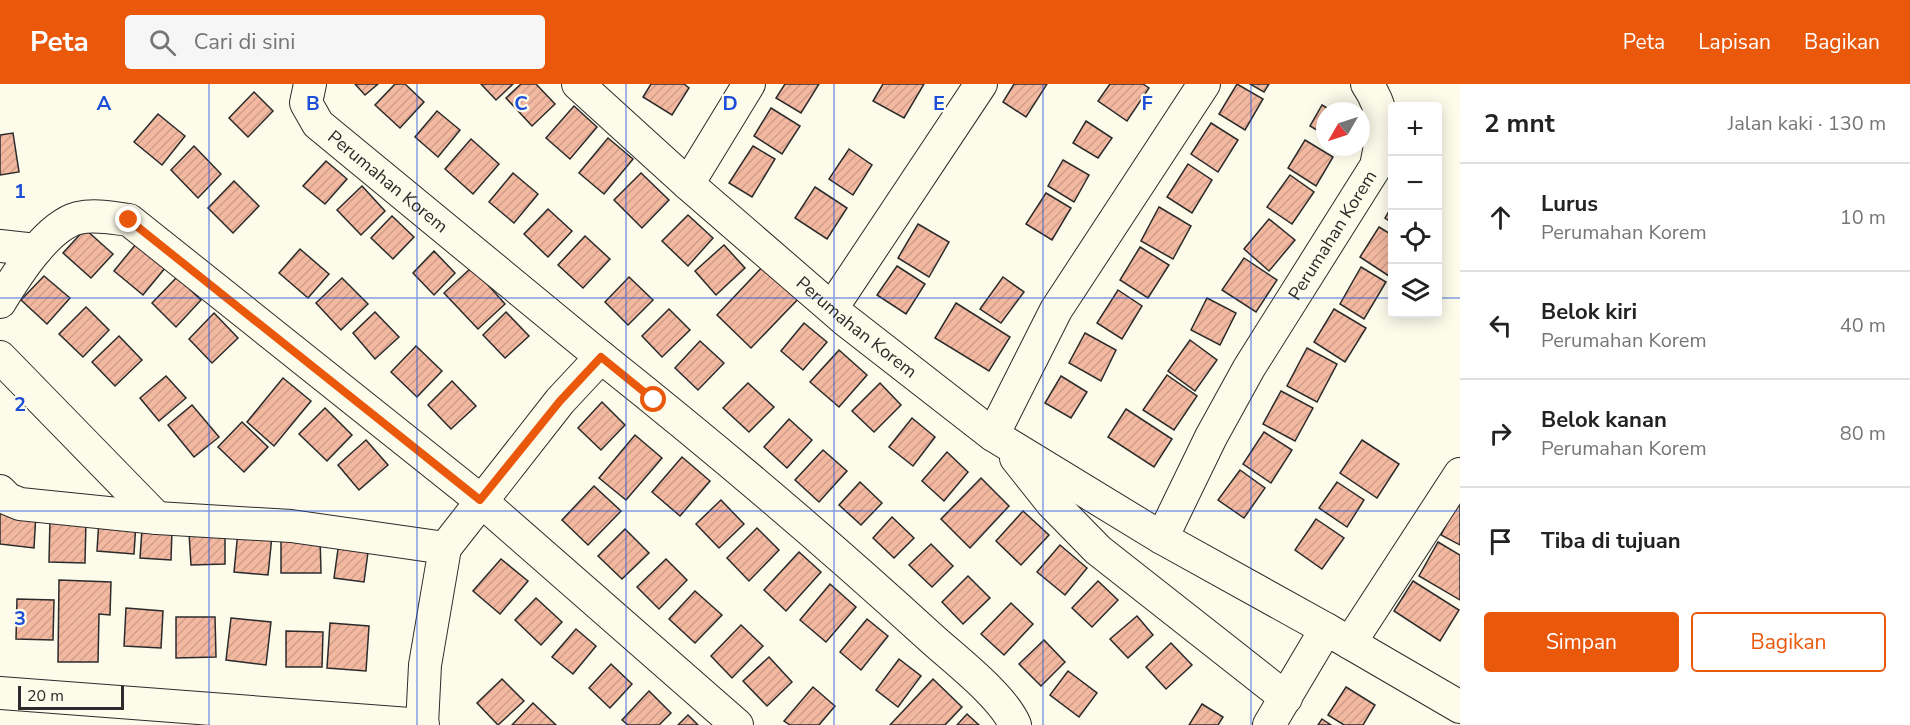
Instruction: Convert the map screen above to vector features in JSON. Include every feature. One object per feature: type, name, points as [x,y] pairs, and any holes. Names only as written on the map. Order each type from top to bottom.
[{"type":"street","name":"Perumahan Korem","points":[[310,84],[306,103],[318,124],[858,571],[1003,706],[1016,725]]},
{"type":"street","name":"Perumahan Korem","points":[[578,84],[688,184],[832,308],[998,439],[1162,538],[1460,707]]},
{"type":"street","points":[[688,184],[749,84]]},
{"type":"street","points":[[832,308],[981,84]]},
{"type":"street","points":[[1204,84],[1056,310],[998,439],[1051,502],[1098,550],[1286,698]]},
{"type":"street","name":"Perumahan Korem","points":[[1162,538],[1211,437],[1250,368],[1376,166],[1383,134],[1378,101],[1366,84]]},
{"type":"street","points":[[0,302],[36,250],[77,218],[98,216],[129,220],[480,500],[736,725]]},
{"type":"street","points":[[0,246],[36,250]]},
{"type":"street","points":[[0,357],[158,518]]},
{"type":"street","points":[[0,693],[423,725],[425,665],[445,548],[480,500],[560,401],[601,357]]},
{"type":"street","points":[[1269,725],[1286,698],[1338,636],[1460,474]]},
{"type":"street","points":[[0,491],[8,499],[20,504],[158,518],[291,526],[445,548]]},
{"type":"building","points":[[355,84],[378,84],[365,95]]},
{"type":"building","points":[[395,84],[405,84],[424,102],[400,128],[375,105]]},
{"type":"building","points":[[481,84],[513,84],[496,100]]},
{"type":"building","points":[[521,84],[536,84],[555,104],[532,126],[506,98]]},
{"type":"building","points":[[651,84],[684,84],[689,88],[672,115],[643,97]]},
{"type":"building","points":[[785,84],[819,84],[801,113],[776,98]]},
{"type":"building","points":[[883,84],[924,84],[904,118],[873,101]]},
{"type":"building","points":[[1014,84],[1047,84],[1026,117],[1003,102]]},
{"type":"building","points":[[1110,84],[1143,84],[1149,88],[1127,121],[1098,101]]},
{"type":"building","points":[[1237,84],[1263,99],[1245,130],[1219,114]]},
{"type":"building","points":[[1250,84],[1269,84],[1264,92]]},
{"type":"building","points":[[254,92],[273,111],[248,137],[229,118]]},
{"type":"building","points":[[574,106],[597,127],[570,159],[546,138]]},
{"type":"building","points":[[771,108],[800,126],[782,154],[754,136]]},
{"type":"building","points":[[437,111],[460,130],[438,157],[415,137]]},
{"type":"building","points":[[158,114],[185,136],[162,165],[134,142]]},
{"type":"building","points":[[1316,116],[1316,130],[1310,126]]},
{"type":"building","points":[[1086,121],[1112,138],[1098,158],[1073,143]]},
{"type":"building","points":[[1211,123],[1238,140],[1218,172],[1191,154]]},
{"type":"building","points":[[13,133],[19,172],[0,175],[0,135]]},
{"type":"building","points":[[608,138],[633,159],[604,194],[579,173]]},
{"type":"building","points":[[471,139],[499,164],[473,194],[445,169]]},
{"type":"building","points":[[1305,140],[1316,147],[1316,156],[1333,157],[1316,186],[1288,168]]},
{"type":"building","points":[[194,146],[221,174],[198,198],[171,170]]},
{"type":"building","points":[[753,146],[775,159],[752,197],[729,183]]},
{"type":"building","points":[[849,149],[872,165],[853,195],[829,179]]},
{"type":"building","points":[[1063,160],[1089,175],[1074,202],[1048,186]]},
{"type":"building","points":[[326,161],[347,179],[325,204],[303,186]]},
{"type":"building","points":[[1188,164],[1212,180],[1192,213],[1167,197]]},
{"type":"building","points":[[513,173],[538,194],[514,223],[489,202]]},
{"type":"building","points":[[641,173],[669,200],[642,228],[614,200]]},
{"type":"building","points":[[1290,175],[1314,192],[1292,224],[1267,207]]},
{"type":"building","points":[[234,181],[259,206],[233,233],[208,208]]},
{"type":"building","points":[[362,186],[385,211],[361,235],[337,210]]},
{"type":"building","points":[[815,187],[847,208],[827,239],[795,218]]},
{"type":"building","points":[[1046,193],[1071,208],[1052,240],[1026,224]]},
{"type":"building","points":[[1159,207],[1191,226],[1173,259],[1141,241]]},
{"type":"building","points":[[548,209],[572,231],[548,257],[524,234]]},
{"type":"building","points":[[688,215],[713,238],[688,266],[662,241]]},
{"type":"building","points":[[392,216],[414,237],[393,259],[371,238]]},
{"type":"building","points":[[1269,219],[1295,240],[1269,271],[1244,249]]},
{"type":"building","points":[[918,224],[949,242],[929,277],[898,258]]},
{"type":"building","points":[[1379,227],[1388,233],[1388,275],[1360,257]]},
{"type":"building","points":[[85,229],[113,254],[91,278],[63,253]]},
{"type":"building","points":[[585,236],[610,259],[583,288],[558,265]]},
{"type":"building","points":[[136,244],[165,268],[143,295],[114,271]]},
{"type":"building","points":[[724,245],[745,268],[716,295],[695,271]]},
{"type":"building","points":[[1140,247],[1169,265],[1148,298],[1120,280]]},
{"type":"building","points":[[300,249],[329,274],[308,298],[279,273]]},
{"type":"building","points":[[434,251],[455,273],[434,295],[413,273]]},
{"type":"building","points":[[1244,258],[1277,280],[1256,312],[1222,290]]},
{"type":"building","points":[[766,263],[801,296],[751,348],[717,315]]},
{"type":"building","points":[[897,266],[925,284],[906,314],[877,295]]},
{"type":"building","points":[[472,267],[505,304],[478,329],[444,293]]},
{"type":"building","points":[[1361,267],[1386,282],[1364,319],[1340,304]]},
{"type":"building","points":[[44,276],[70,298],[47,324],[21,300]]},
{"type":"building","points":[[177,277],[201,300],[176,327],[152,303]]},
{"type":"building","points":[[629,277],[653,300],[628,325],[605,302]]},
{"type":"building","points":[[1003,277],[1024,292],[1001,323],[980,309]]},
{"type":"building","points":[[342,278],[368,304],[341,330],[316,303]]},
{"type":"building","points":[[1118,290],[1142,306],[1122,339],[1097,323]]},
{"type":"building","points":[[1207,298],[1236,313],[1220,345],[1191,330]]},
{"type":"building","points":[[956,303],[1010,337],[989,371],[935,338]]},
{"type":"building","points":[[86,307],[109,330],[83,357],[59,334]]},
{"type":"building","points":[[669,309],[690,330],[662,357],[642,336]]},
{"type":"building","points":[[1334,309],[1366,328],[1345,362],[1314,342]]},
{"type":"building","points":[[375,312],[399,337],[375,359],[353,333]]},
{"type":"building","points":[[506,312],[529,336],[505,358],[483,335]]},
{"type":"building","points":[[214,313],[238,338],[212,363],[189,339]]},
{"type":"building","points":[[804,323],[827,342],[803,370],[781,351]]},
{"type":"building","points":[[1085,333],[1116,350],[1101,381],[1069,363]]},
{"type":"building","points":[[119,336],[142,360],[115,386],[92,362]]},
{"type":"building","points":[[1190,340],[1217,360],[1195,391],[1168,371]]},
{"type":"building","points":[[700,341],[724,363],[698,390],[675,368]]},
{"type":"building","points":[[416,346],[442,371],[417,397],[391,372]]},
{"type":"building","points":[[1307,348],[1337,364],[1317,402],[1287,386]]},
{"type":"building","points":[[839,350],[867,375],[839,407],[810,382]]},
{"type":"building","points":[[1167,375],[1197,396],[1174,430],[1143,410]]},
{"type":"building","points":[[166,376],[186,398],[159,421],[140,398]]},
{"type":"building","points":[[1061,376],[1087,392],[1071,418],[1045,403]]},
{"type":"building","points":[[283,378],[311,401],[274,446],[247,422]]},
{"type":"building","points":[[452,381],[476,406],[451,429],[428,405]]},
{"type":"building","points":[[748,383],[774,407],[749,432],[723,408]]},
{"type":"building","points":[[880,383],[901,405],[874,432],[852,411]]},
{"type":"building","points":[[1281,391],[1313,408],[1295,441],[1263,424]]},
{"type":"building","points":[[602,402],[625,425],[601,450],[578,428]]},
{"type":"building","points":[[192,405],[219,437],[194,457],[168,425]]},
{"type":"building","points":[[325,408],[352,435],[327,461],[299,434]]},
{"type":"building","points":[[1126,409],[1172,439],[1154,467],[1108,437]]},
{"type":"building","points":[[912,418],[935,437],[913,466],[889,447]]},
{"type":"building","points":[[789,419],[812,440],[787,468],[764,447]]},
{"type":"building","points":[[242,422],[268,447],[244,472],[218,447]]},
{"type":"building","points":[[1264,432],[1292,450],[1271,483],[1243,464]]},
{"type":"building","points":[[635,435],[662,458],[626,500],[599,478]]},
{"type":"building","points":[[366,440],[388,465],[359,490],[338,465]]},
{"type":"building","points":[[1362,440],[1399,464],[1377,498],[1340,473]]},
{"type":"building","points":[[823,450],[847,471],[819,502],[795,480]]},
{"type":"building","points":[[947,452],[968,472],[944,501],[922,481]]},
{"type":"building","points":[[682,457],[710,481],[680,516],[652,492]]},
{"type":"building","points":[[1240,470],[1265,488],[1244,518],[1218,500]]},
{"type":"building","points":[[981,478],[1009,506],[970,548],[941,519]]},
{"type":"building","points":[[860,482],[882,503],[861,525],[839,505]]},
{"type":"building","points":[[1337,482],[1364,500],[1347,527],[1319,508]]},
{"type":"building","points":[[594,486],[621,511],[588,545],[562,520]]},
{"type":"building","points":[[721,500],[744,524],[719,548],[696,524]]},
{"type":"building","points":[[1460,501],[1460,545],[1441,535]]},
{"type":"building","points":[[0,510],[36,513],[34,548],[0,544]]},
{"type":"building","points":[[1023,511],[1049,535],[1021,565],[996,541]]},
{"type":"building","points":[[892,517],[914,538],[894,558],[873,538]]},
{"type":"building","points":[[50,518],[86,520],[85,563],[49,562]]},
{"type":"building","points":[[99,519],[136,522],[134,554],[97,551]]},
{"type":"building","points":[[1316,519],[1344,538],[1322,569],[1295,550]]},
{"type":"building","points":[[757,528],[779,550],[749,581],[727,558]]},
{"type":"building","points":[[142,529],[172,530],[171,560],[140,558]]},
{"type":"building","points":[[625,529],[649,553],[622,579],[598,556]]},
{"type":"building","points":[[238,531],[272,536],[268,575],[234,572]]},
{"type":"building","points":[[225,532],[225,564],[191,565],[189,533]]},
{"type":"building","points":[[320,536],[321,573],[281,573],[281,537]]},
{"type":"building","points":[[339,542],[369,545],[364,582],[334,578]]},
{"type":"building","points":[[1438,542],[1460,555],[1460,600],[1419,576]]},
{"type":"building","points":[[931,544],[953,566],[932,587],[909,565]]},
{"type":"building","points":[[1060,545],[1087,568],[1065,595],[1037,572]]},
{"type":"building","points":[[799,552],[821,572],[786,611],[764,590]]},
{"type":"building","points":[[501,559],[528,581],[500,614],[473,591]]},
{"type":"building","points":[[666,559],[687,580],[659,609],[637,587]]},
{"type":"building","points":[[968,576],[990,598],[963,624],[942,602]]},
{"type":"building","points":[[59,580],[111,582],[110,615],[99,614],[98,662],[58,662]]},
{"type":"building","points":[[1098,581],[1118,600],[1092,627],[1072,608]]},
{"type":"building","points":[[1413,581],[1459,610],[1440,641],[1394,611]]},
{"type":"building","points":[[830,584],[856,607],[826,642],[800,620]]},
{"type":"building","points":[[695,591],[722,615],[695,643],[669,619]]},
{"type":"building","points":[[536,598],[562,622],[541,645],[515,620]]},
{"type":"building","points":[[17,599],[54,600],[53,640],[16,639]]},
{"type":"building","points":[[1011,603],[1033,624],[1004,655],[981,634]]},
{"type":"building","points":[[126,608],[163,611],[161,648],[124,646]]},
{"type":"building","points":[[1137,616],[1153,635],[1128,658],[1110,639]]},
{"type":"building","points":[[176,617],[215,617],[216,657],[176,658]]},
{"type":"building","points":[[231,618],[271,622],[266,665],[226,660]]},
{"type":"building","points":[[867,619],[888,636],[861,670],[840,652]]},
{"type":"building","points":[[330,623],[369,626],[366,671],[327,668]]},
{"type":"building","points":[[741,625],[763,646],[732,678],[711,656]]},
{"type":"building","points":[[576,629],[596,646],[573,674],[552,657]]},
{"type":"building","points":[[286,631],[323,632],[322,667],[286,667]]},
{"type":"building","points":[[1044,640],[1065,662],[1041,686],[1019,664]]},
{"type":"building","points":[[1171,643],[1192,665],[1166,689],[1146,667]]},
{"type":"building","points":[[769,657],[792,682],[767,706],[743,681]]},
{"type":"building","points":[[899,659],[921,676],[898,707],[876,690]]},
{"type":"building","points":[[611,664],[632,684],[610,708],[589,688]]},
{"type":"building","points":[[1068,671],[1097,693],[1079,717],[1050,695]]},
{"type":"building","points":[[502,679],[524,701],[498,725],[477,703]]},
{"type":"building","points":[[933,679],[962,707],[945,725],[890,725]]},
{"type":"building","points":[[813,687],[835,706],[819,725],[790,725],[784,721]]},
{"type":"building","points":[[1346,687],[1375,705],[1363,725],[1344,725],[1328,715]]},
{"type":"building","points":[[649,691],[671,713],[659,725],[628,725],[622,720]]},
{"type":"building","points":[[533,703],[556,725],[512,725]]},
{"type":"building","points":[[1202,704],[1223,717],[1218,725],[1189,725]]},
{"type":"building","points":[[967,714],[979,725],[957,725]]},
{"type":"building","points":[[688,715],[698,725],[678,725]]},
{"type":"building","points":[[1322,719],[1331,725],[1318,725]]},
{"type":"route","points":[[129,220],[480,500],[560,401],[601,357],[654,400]]}]
